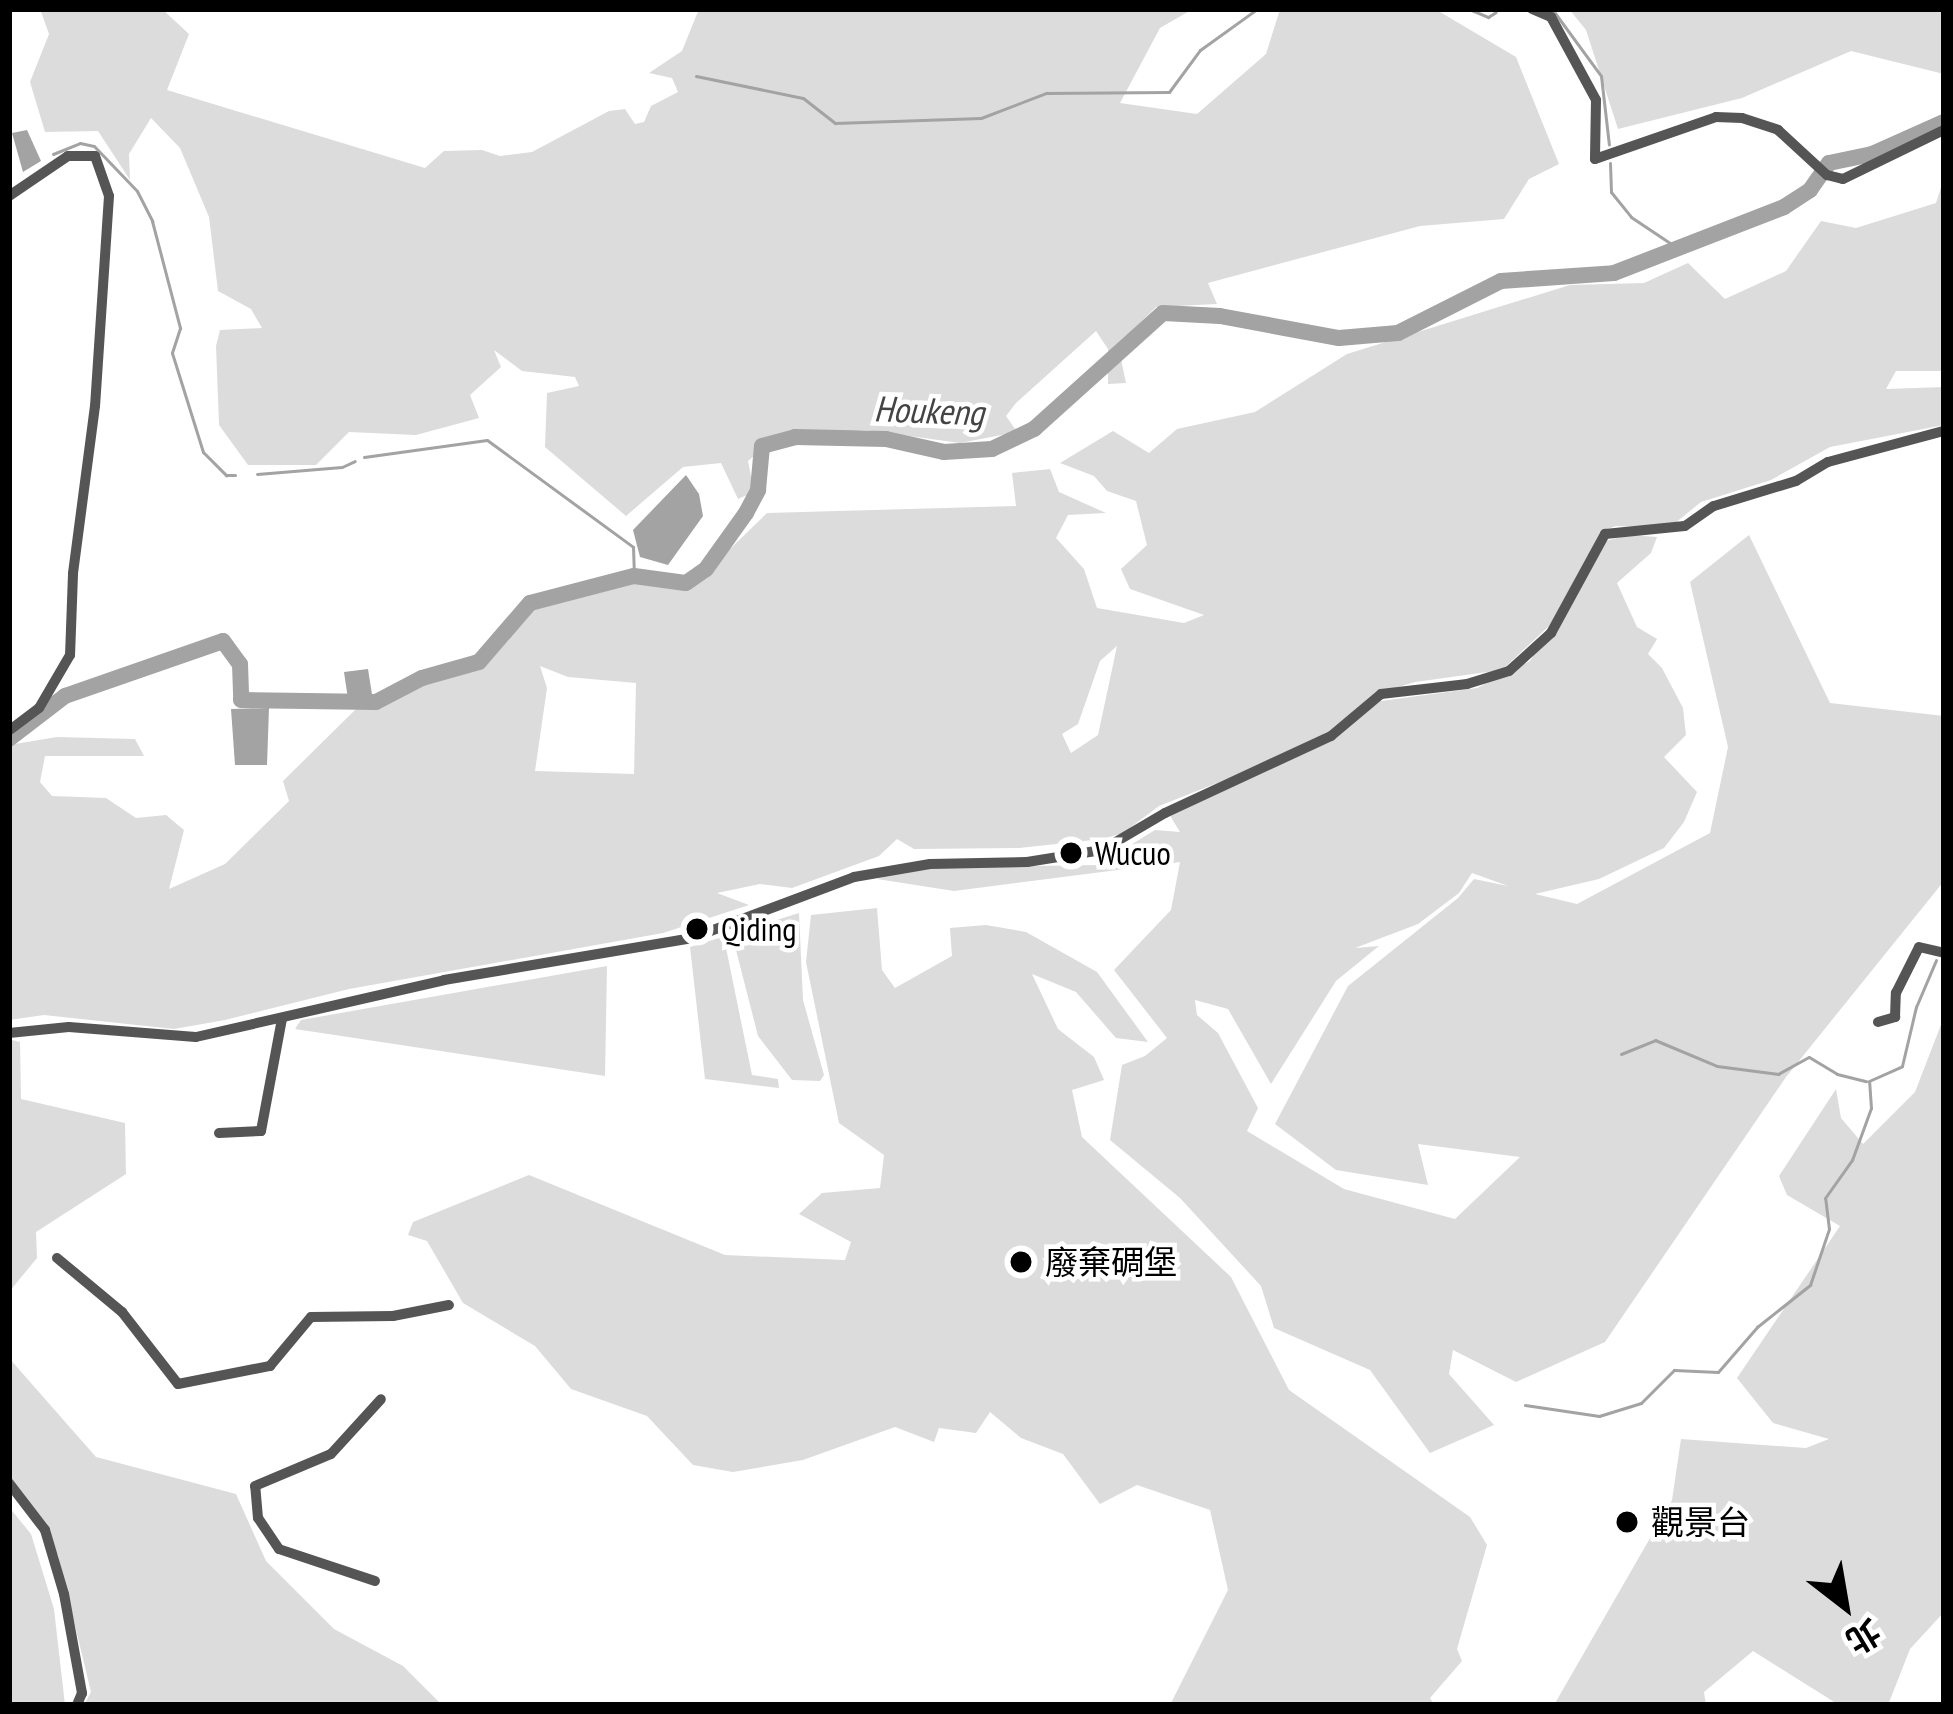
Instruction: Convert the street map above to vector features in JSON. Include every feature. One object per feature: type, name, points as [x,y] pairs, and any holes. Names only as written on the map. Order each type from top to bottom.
[{"type":"street","points":[[1532,9],[1551,16],[1595,100],[1595,159],[1716,117],[1765,123],[1827,176],[1843,179],[1944,130]]},
{"type":"street","points":[[9,196],[68,155],[95,156],[109,196],[95,406],[73,574],[70,655],[39,708],[9,731]]},
{"type":"street","points":[[9,1033],[69,1027],[196,1037],[444,980],[692,938],[854,877],[930,864],[1027,862],[1102,850],[1165,813],[1290,759],[1342,728],[1381,694],[1467,684],[1508,671],[1551,633],[1605,534],[1684,526],[1714,506],[1796,481],[1828,462],[1944,431]]},
{"type":"street","points":[[1878,1022],[1895,1017],[1896,993],[1919,947],[1944,953]]},
{"type":"street","points":[[219,1133],[261,1131],[282,1018]]},
{"type":"street","points":[[57,1258],[122,1312],[178,1384],[270,1366],[311,1317],[393,1316],[449,1305]]},
{"type":"street","points":[[375,1581],[278,1549],[258,1519],[255,1486],[331,1454],[381,1399]]},
{"type":"street","points":[[9,1483],[45,1530],[82,1693],[77,1705]]},
{"type":"shaded area","points":[[40,9],[162,9],[189,34],[167,90],[425,168],[444,151],[482,150],[500,156],[532,152],[609,111],[625,109],[635,124],[644,122],[651,106],[678,92],[672,78],[649,73],[682,51],[699,9],[1193,9],[1160,28],[1120,103],[1197,114],[1266,54],[1280,9],[1435,9],[1516,57],[1559,164],[1529,179],[1504,219],[1420,226],[1208,283],[1217,304],[1156,307],[1129,334],[1121,359],[1126,383],[1108,384],[1108,349],[1096,331],[1016,403],[1006,416],[1017,432],[960,443],[866,430],[777,436],[748,461],[754,492],[738,499],[721,463],[683,467],[626,516],[545,447],[547,393],[579,386],[575,377],[522,371],[494,350],[501,367],[470,395],[479,418],[416,435],[349,432],[316,465],[248,465],[219,425],[216,346],[220,330],[262,328],[251,309],[218,291],[209,217],[180,148],[151,118],[129,154],[130,180],[98,131],[45,132],[30,82],[49,34]]},
{"type":"shaded area","points":[[1569,9],[1944,9],[1944,74],[1851,51],[1742,98],[1618,129],[1586,30]]},
{"type":"shaded area","points":[[27,130],[41,161],[23,172],[12,133]]},
{"type":"shaded area","points":[[1944,178],[1944,371],[1896,371],[1886,389],[1944,387],[1944,425],[1830,447],[1771,480],[1701,502],[1669,528],[1616,526],[1602,531],[1549,626],[1502,670],[1415,682],[1375,694],[1329,731],[1285,756],[1159,806],[1123,833],[1019,848],[914,849],[897,839],[879,856],[792,888],[760,884],[717,893],[749,905],[663,933],[349,989],[174,1029],[44,1015],[9,1020],[9,745],[57,737],[135,739],[144,756],[45,756],[40,782],[52,796],[106,798],[136,818],[166,815],[184,830],[169,889],[225,864],[289,801],[283,781],[356,709],[502,642],[519,611],[608,584],[675,577],[698,580],[767,513],[1016,506],[1012,473],[1050,469],[1059,492],[1106,513],[1068,515],[1056,538],[1084,569],[1097,608],[1184,623],[1204,615],[1130,589],[1121,569],[1147,545],[1136,501],[1107,491],[1094,476],[1060,463],[1113,431],[1149,453],[1177,429],[1255,412],[1347,354],[1570,285],[1644,283],[1688,263],[1725,299],[1786,271],[1821,221],[1856,228],[1936,203]],"holes":[[[1117,646],[1098,735],[1071,753],[1062,734],[1078,724],[1100,661]],[[540,666],[568,677],[636,683],[634,774],[535,771],[547,688]]]},
{"type":"shaded area","points":[[686,475],[699,494],[703,516],[668,565],[640,557],[633,530]]},
{"type":"shaded area","points":[[1630,535],[1657,537],[1651,553],[1617,583],[1637,627],[1657,639],[1648,654],[1662,668],[1683,708],[1686,735],[1664,757],[1697,792],[1684,822],[1664,848],[1599,879],[1535,894],[1577,904],[1710,833],[1728,747],[1690,582],[1749,535],[1830,703],[1944,716],[1944,881],[1786,1077],[1605,1342],[1516,1382],[1453,1350],[1449,1374],[1494,1425],[1430,1453],[1370,1370],[1274,1328],[1261,1286],[1180,1198],[1110,1140],[1122,1065],[1145,1056],[1167,1038],[1114,970],[1171,910],[1180,862],[954,891],[877,879],[908,868],[1098,865],[1155,830],[1180,832],[1169,814],[1309,751],[1381,701],[1477,688],[1530,661],[1605,541]],"holes":[[[1472,873],[1508,886],[1474,879],[1458,898],[1348,986],[1275,1124],[1336,1170],[1428,1185],[1418,1144],[1520,1157],[1455,1219],[1344,1189],[1247,1131],[1258,1108],[1218,1033],[1197,1015],[1195,1000],[1228,1009],[1271,1084],[1336,981],[1379,946],[1355,948],[1418,924],[1459,893]]]},
{"type":"shaded area","points":[[368,669],[373,701],[348,699],[344,672]]},
{"type":"shaded area","points":[[269,708],[267,765],[235,765],[231,709]]},
{"type":"shaded area","points":[[877,908],[882,970],[895,988],[952,956],[950,928],[986,925],[1026,932],[1097,972],[1148,1042],[1116,1038],[1076,992],[1032,974],[1058,1029],[1094,1057],[1104,1080],[1072,1090],[1082,1137],[1231,1277],[1289,1390],[1470,1517],[1487,1545],[1457,1649],[1462,1661],[1430,1698],[1434,1705],[1170,1705],[1228,1590],[1210,1510],[1137,1485],[1100,1504],[1063,1454],[1021,1438],[990,1412],[976,1433],[939,1428],[934,1442],[895,1427],[803,1460],[733,1472],[693,1465],[647,1416],[571,1389],[535,1346],[463,1303],[427,1241],[408,1235],[413,1222],[529,1175],[725,1255],[845,1260],[851,1242],[799,1214],[822,1193],[880,1188],[884,1155],[839,1123],[806,962],[811,915]]},
{"type":"shaded area","points":[[799,913],[803,1000],[824,1075],[820,1081],[792,1080],[758,1036],[736,950],[726,948],[752,1075],[778,1079],[779,1088],[705,1079],[690,947]]},
{"type":"shaded area","points":[[607,966],[605,1076],[295,1029],[301,1020]]},
{"type":"shaded area","points":[[1944,1017],[1944,1612],[1910,1649],[1888,1705],[1839,1705],[1753,1651],[1704,1692],[1706,1705],[1554,1705],[1672,1500],[1681,1439],[1806,1448],[1829,1439],[1773,1423],[1737,1378],[1840,1226],[1787,1195],[1779,1176],[1836,1089],[1841,1118],[1863,1144],[1915,1092]]},
{"type":"shaded area","points":[[12,1040],[20,1042],[21,1099],[125,1123],[126,1174],[36,1232],[37,1258],[9,1292]]},
{"type":"shaded area","points":[[9,1358],[96,1457],[236,1494],[266,1561],[334,1629],[403,1666],[442,1705],[84,1705],[91,1692],[58,1555],[9,1474]]},
{"type":"shaded area","points":[[9,1507],[31,1534],[54,1609],[65,1705],[9,1705]]},
{"type":"waterway","points":[[696,76],[803,98],[835,123],[981,118],[1046,93],[1169,92],[1200,50],[1257,9]]},
{"type":"waterway","points":[[1469,9],[1488,17],[1496,12]]},
{"type":"waterway","points":[[1552,9],[1601,76],[1609,145]]},
{"type":"waterway","name":"Houkeng","points":[[9,739],[65,696],[223,641],[240,664],[241,700],[376,702],[422,678],[479,662],[530,603],[634,576],[686,583],[706,569],[746,513],[758,490],[762,446],[795,437],[886,439],[944,452],[992,449],[1034,429],[1163,313],[1220,316],[1339,338],[1398,333],[1501,281],[1614,273],[1784,207],[1810,190],[1829,163],[1872,154],[1944,122]]},
{"type":"waterway","points":[[53,154],[80,143],[94,146],[137,191],[152,221],[180,328],[172,353],[203,452],[226,475],[235,475]]},
{"type":"waterway","points":[[1610,163],[1611,192],[1631,217],[1676,247]]},
{"type":"waterway","points":[[364,457],[487,440],[633,547],[634,576]]},
{"type":"waterway","points":[[257,474],[342,467],[355,461]]},
{"type":"waterway","points":[[1525,1405],[1599,1416],[1641,1403],[1674,1370],[1718,1372],[1757,1327],[1810,1285],[1829,1229],[1825,1198],[1852,1160],[1871,1108],[1869,1081],[1902,1066],[1916,1007],[1936,960]]},
{"type":"waterway","points":[[1621,1054],[1655,1040],[1717,1066],[1778,1074],[1809,1057],[1837,1074],[1866,1081]]},
{"type":"place","name":"Wucuo","points":[[1071,853]]},
{"type":"place","name":"Qiding","points":[[697,929]]},
{"type":"place","name":"廢棄碉堡","points":[[1021,1262]]},
{"type":"place","name":"觀景台","points":[[1627,1522]]}]
